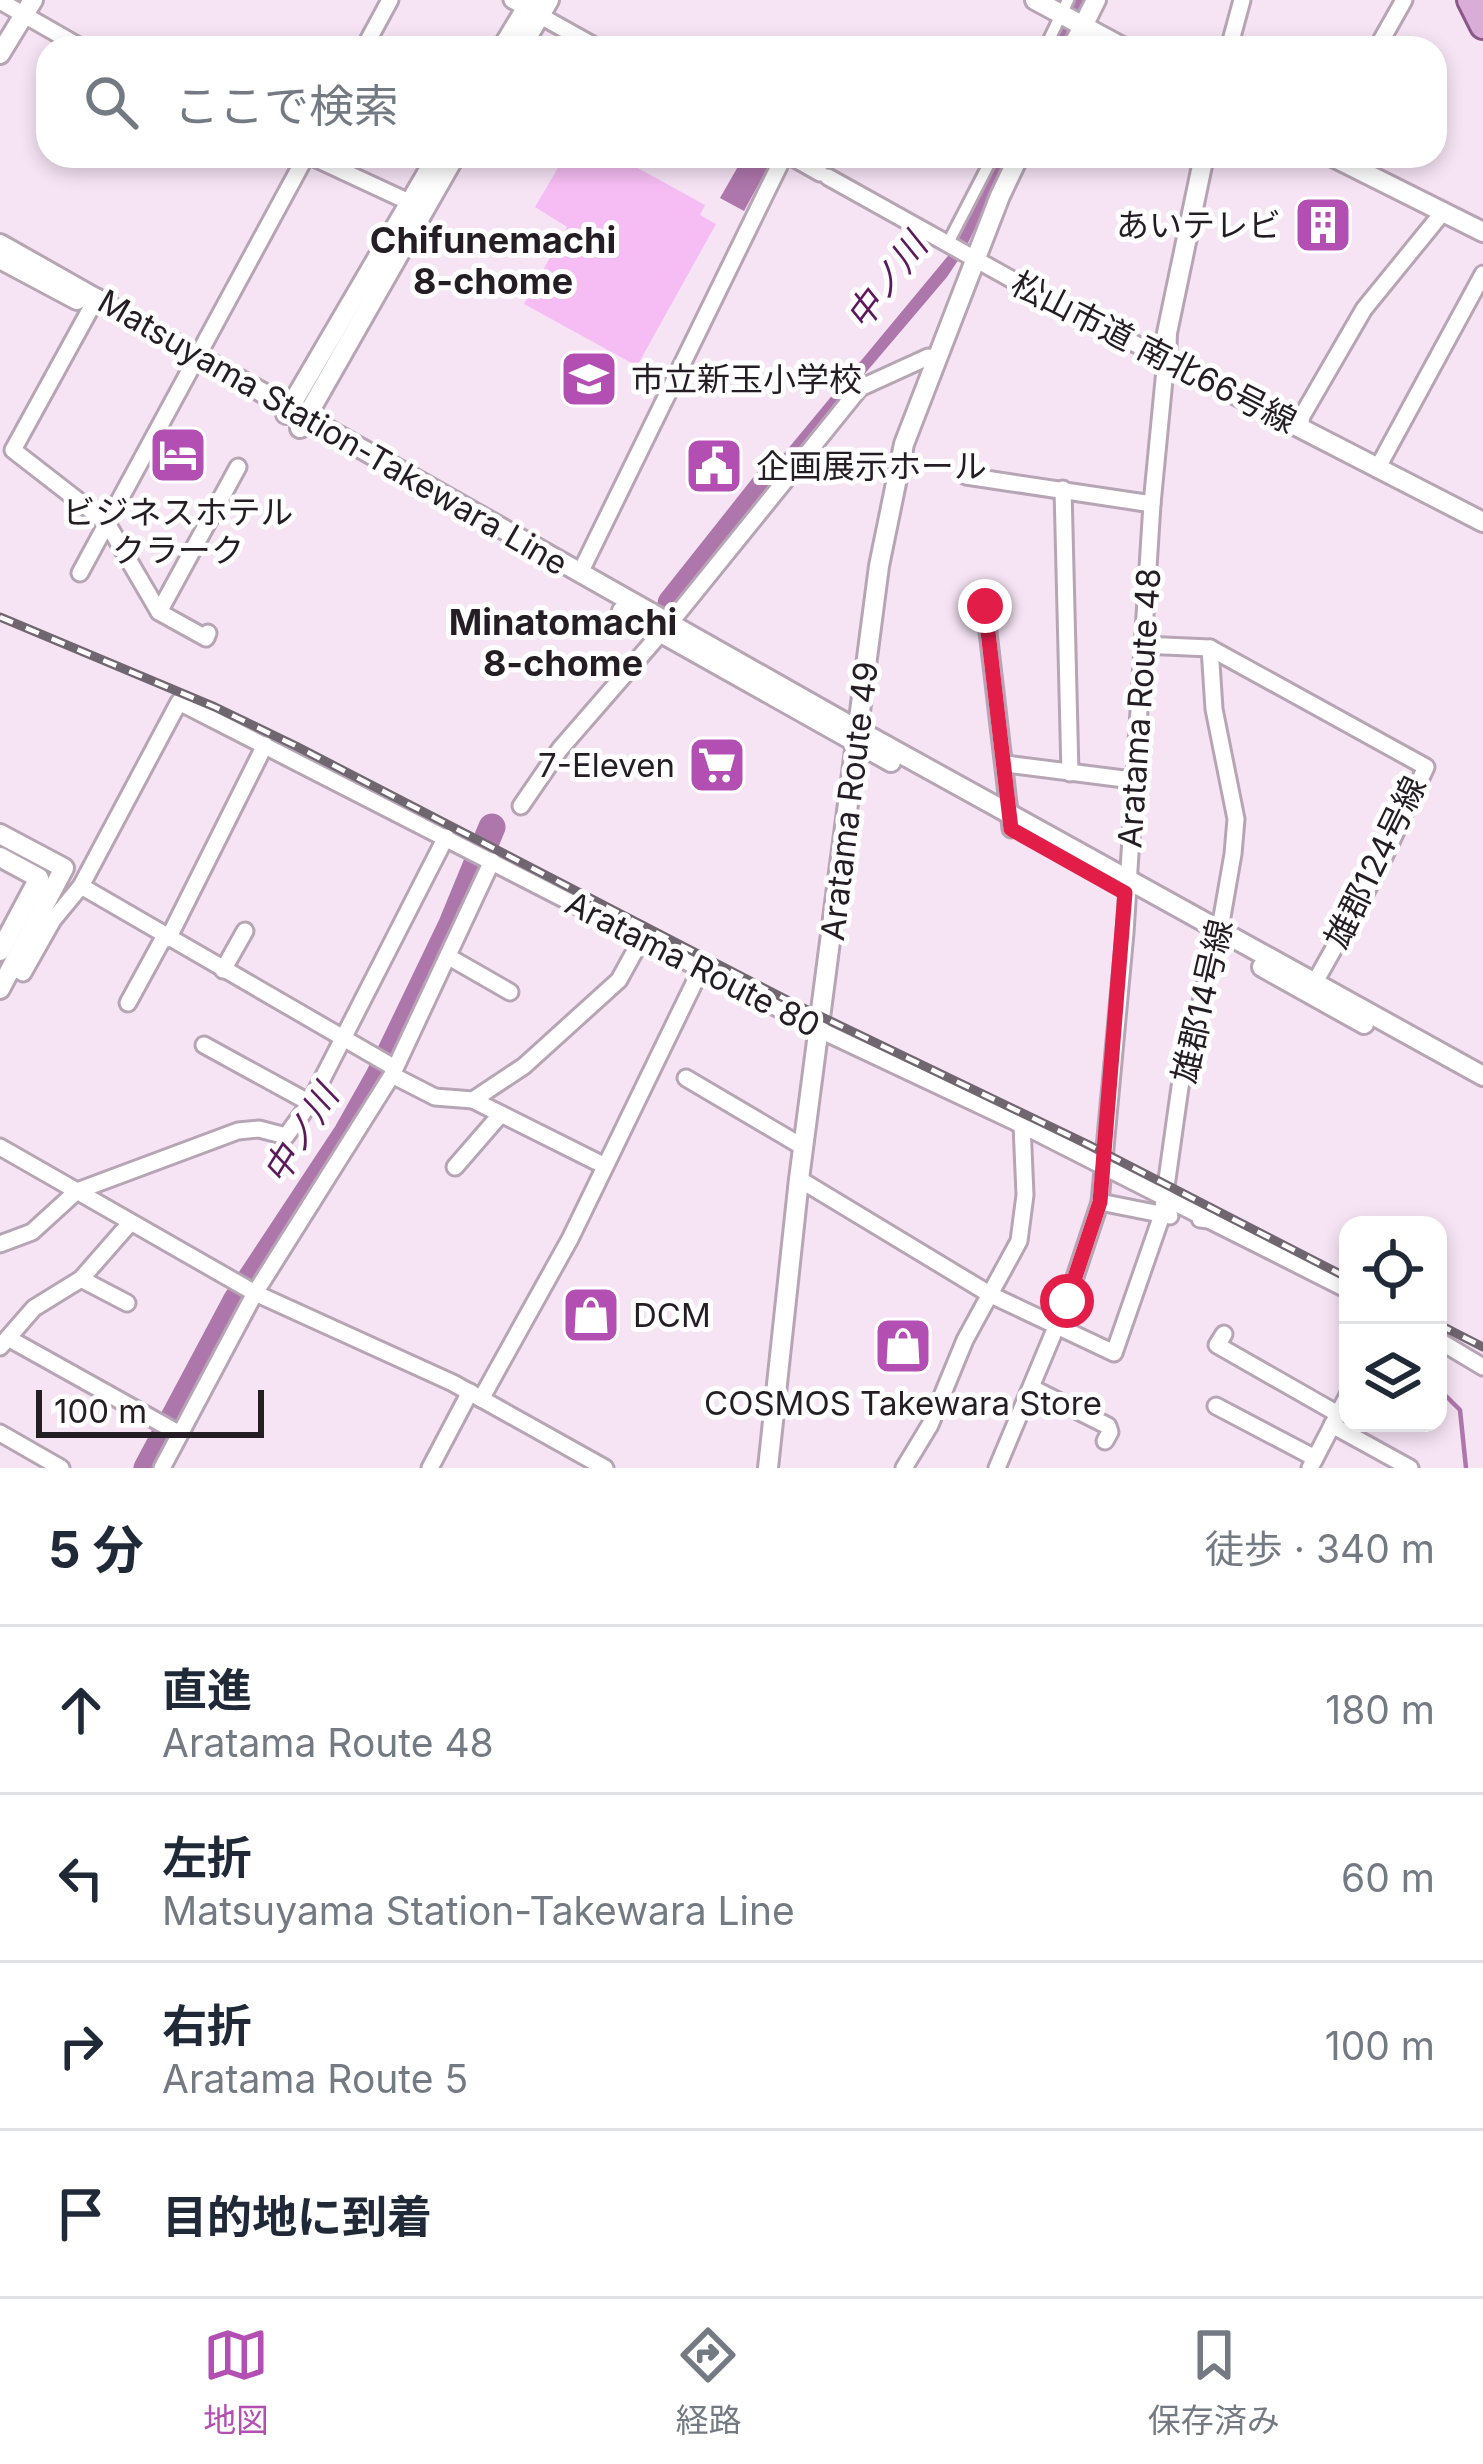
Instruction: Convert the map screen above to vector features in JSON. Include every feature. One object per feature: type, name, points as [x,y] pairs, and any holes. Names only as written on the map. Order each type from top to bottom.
[{"type":"main road","points":[[1470,0],[1483,26]]},
{"type":"street","points":[[370,36],[390,0]]},
{"type":"street","points":[[1035,0],[1104,36]]},
{"type":"street","points":[[1070,16],[1096,0]]},
{"type":"street","points":[[1232,36],[1242,0]]},
{"type":"street","points":[[1384,36],[1404,0]]},
{"type":"street","points":[[0,1],[29,8],[66,36]]},
{"type":"street","points":[[510,36],[532,5]]},
{"type":"street","points":[[523,36],[532,5]]},
{"type":"street","points":[[532,5],[580,36]]},
{"type":"street","points":[[0,54],[29,8]]},
{"type":"street","points":[[80,573],[301,168]]},
{"type":"street","points":[[334,168],[416,206]]},
{"type":"street","points":[[295,418],[416,206],[432,168]]},
{"type":"street","points":[[416,206],[446,168]]},
{"type":"street","points":[[577,578],[781,168]]},
{"type":"street","name":"松山市道 南北66号線","points":[[810,168],[1483,522]]},
{"type":"street","points":[[960,249],[989,168]]},
{"type":"street","name":"Aratama Route 49","points":[[768,1468],[803,1147],[893,486],[937,359],[960,249],[1011,168]]},
{"type":"street","points":[[1166,359],[1166,333],[1201,168]]},
{"type":"street","points":[[1355,168],[1483,232]]},
{"type":"street","points":[[1300,427],[1364,309],[1442,212]]},
{"type":"street","name":"Matsuyama Station-Takewara Line","points":[[0,244],[93,302],[577,578],[1431,1054],[1483,1090]]},
{"type":"street","name":"Matsuyama Station-Takewara Line","points":[[0,259],[93,302]]},
{"type":"street","points":[[1378,469],[1483,274]]},
{"type":"street","points":[[93,302],[13,450],[107,523],[161,613],[207,636]]},
{"type":"street","points":[[521,806],[560,749],[860,388],[928,357],[937,359]]},
{"type":"street","name":"Aratama Route 48","points":[[998,1468],[1057,1327],[1100,1202],[1166,359]]},
{"type":"street","points":[[161,613],[238,467]]},
{"type":"street","points":[[966,476],[1152,504]]},
{"type":"street","points":[[1064,489],[1070,772]]},
{"type":"street","points":[[985,606],[1010,822]]},
{"type":"street","points":[[1142,645],[1210,648]]},
{"type":"street","name":"雄郡14号線","points":[[1057,1327],[1114,1353],[1164,1207],[1180,1087],[1217,935],[1236,819],[1214,709],[1210,648]]},
{"type":"street","name":"雄郡124号線","points":[[1210,648],[1426,767],[1376,872],[1311,987]]},
{"type":"street","name":"Aratama Route 80","points":[[81,886],[179,703],[820,1030],[1103,1166],[1164,1207],[1209,1220],[1339,1285]]},
{"type":"street","points":[[128,1003],[265,745]]},
{"type":"street","points":[[1006,764],[1132,780]]},
{"type":"street","points":[[0,833],[64,868],[6,959]]},
{"type":"street","points":[[0,1244],[32,1232],[77,1192],[238,1131],[260,1129],[286,1136],[310,1103],[446,837]]},
{"type":"street","points":[[161,1468],[172,1429],[247,1289],[389,1067],[448,957],[484,856]]},
{"type":"street","points":[[0,857],[39,878],[6,959],[0,989]]},
{"type":"street","points":[[6,959],[23,973],[53,920],[81,886],[435,1097],[473,1100],[604,1166]]},
{"type":"street","points":[[223,970],[245,931]]},
{"type":"street","points":[[473,1100],[524,1066],[619,980],[642,938]]},
{"type":"street","points":[[448,957],[510,992]]},
{"type":"street","points":[[430,1468],[570,1239],[701,968]]},
{"type":"street","points":[[205,1045],[310,1103]]},
{"type":"street","name":"Matsuyama Station-Takewara Line","points":[[1431,1054],[1483,1076]]},
{"type":"street","points":[[686,1078],[803,1147]]},
{"type":"street","points":[[455,1167],[501,1114]]},
{"type":"street","points":[[904,1468],[930,1425],[965,1340],[1014,1254],[1022,1227],[1022,1125]]},
{"type":"street","points":[[0,1147],[247,1289],[475,1396],[605,1468]]},
{"type":"street","points":[[799,1179],[992,1295],[1057,1327]]},
{"type":"street","points":[[1100,1202],[1164,1207]]},
{"type":"street","points":[[130,1223],[81,1279],[34,1308],[4,1342],[172,1429]]},
{"type":"street","points":[[81,1279],[127,1303]]},
{"type":"street","points":[[1224,1334],[1217,1345],[1410,1468]]},
{"type":"street","points":[[1447,1345],[1483,1367]]},
{"type":"street","points":[[1032,1388],[1108,1426],[1105,1442]]},
{"type":"street","points":[[1216,1406],[1312,1463],[1339,1412]]},
{"type":"street","points":[[0,1433],[61,1468]]},
{"type":"shaded area","points":[[558,168],[638,168],[705,205],[700,215],[716,224],[637,366],[524,304],[567,227],[535,207]]},
{"type":"shaded area","points":[[737,168],[768,168],[744,211],[720,198]]},
{"type":"shaded area","points":[[992,168],[1004,168],[967,245],[958,239]]},
{"type":"shaded area","points":[[952,251],[961,256],[947,277],[750,509],[742,504]]},
{"type":"shaded area","points":[[727,524],[734,529],[675,606],[667,601]]},
{"type":"waterway","name":"中ノ川","points":[[1061,36],[1079,0]]},
{"type":"waterway","name":"中ノ川","points":[[671,603],[770,478]]},
{"type":"waterway","name":"中ノ川","points":[[147,1468],[236,1301],[378,1078],[452,924],[492,827]]},
{"type":"waterway","points":[[1447,1397],[1460,1410],[1466,1468]]},
{"type":"railway","points":[[0,617],[296,746],[793,1003],[1087,1144],[1339,1273]]},
{"type":"railway","points":[[1447,1329],[1483,1347]]},
{"type":"place","name":"あいテレビ","points":[[1323,225]]},
{"type":"place","name":"市立新玉小学校","points":[[589,379]]},
{"type":"place","name":"ビジネスホテル クラーク","points":[[178,455]]},
{"type":"place","name":"企画展示ホール","points":[[714,466]]},
{"type":"place","name":"7-Eleven","points":[[717,765]]},
{"type":"place","name":"DCM","points":[[591,1315]]},
{"type":"place","name":"COSMOS Takewara Store","points":[[903,1346]]},
{"type":"district","name":"Chifunemachi 8-chome","points":[[493,260]]},
{"type":"district","name":"Minatomachi 8-chome","points":[[563,642]]},
{"type":"route","points":[[985,606],[1011,829],[1125,893],[1100,1202],[1067,1301]]}]
